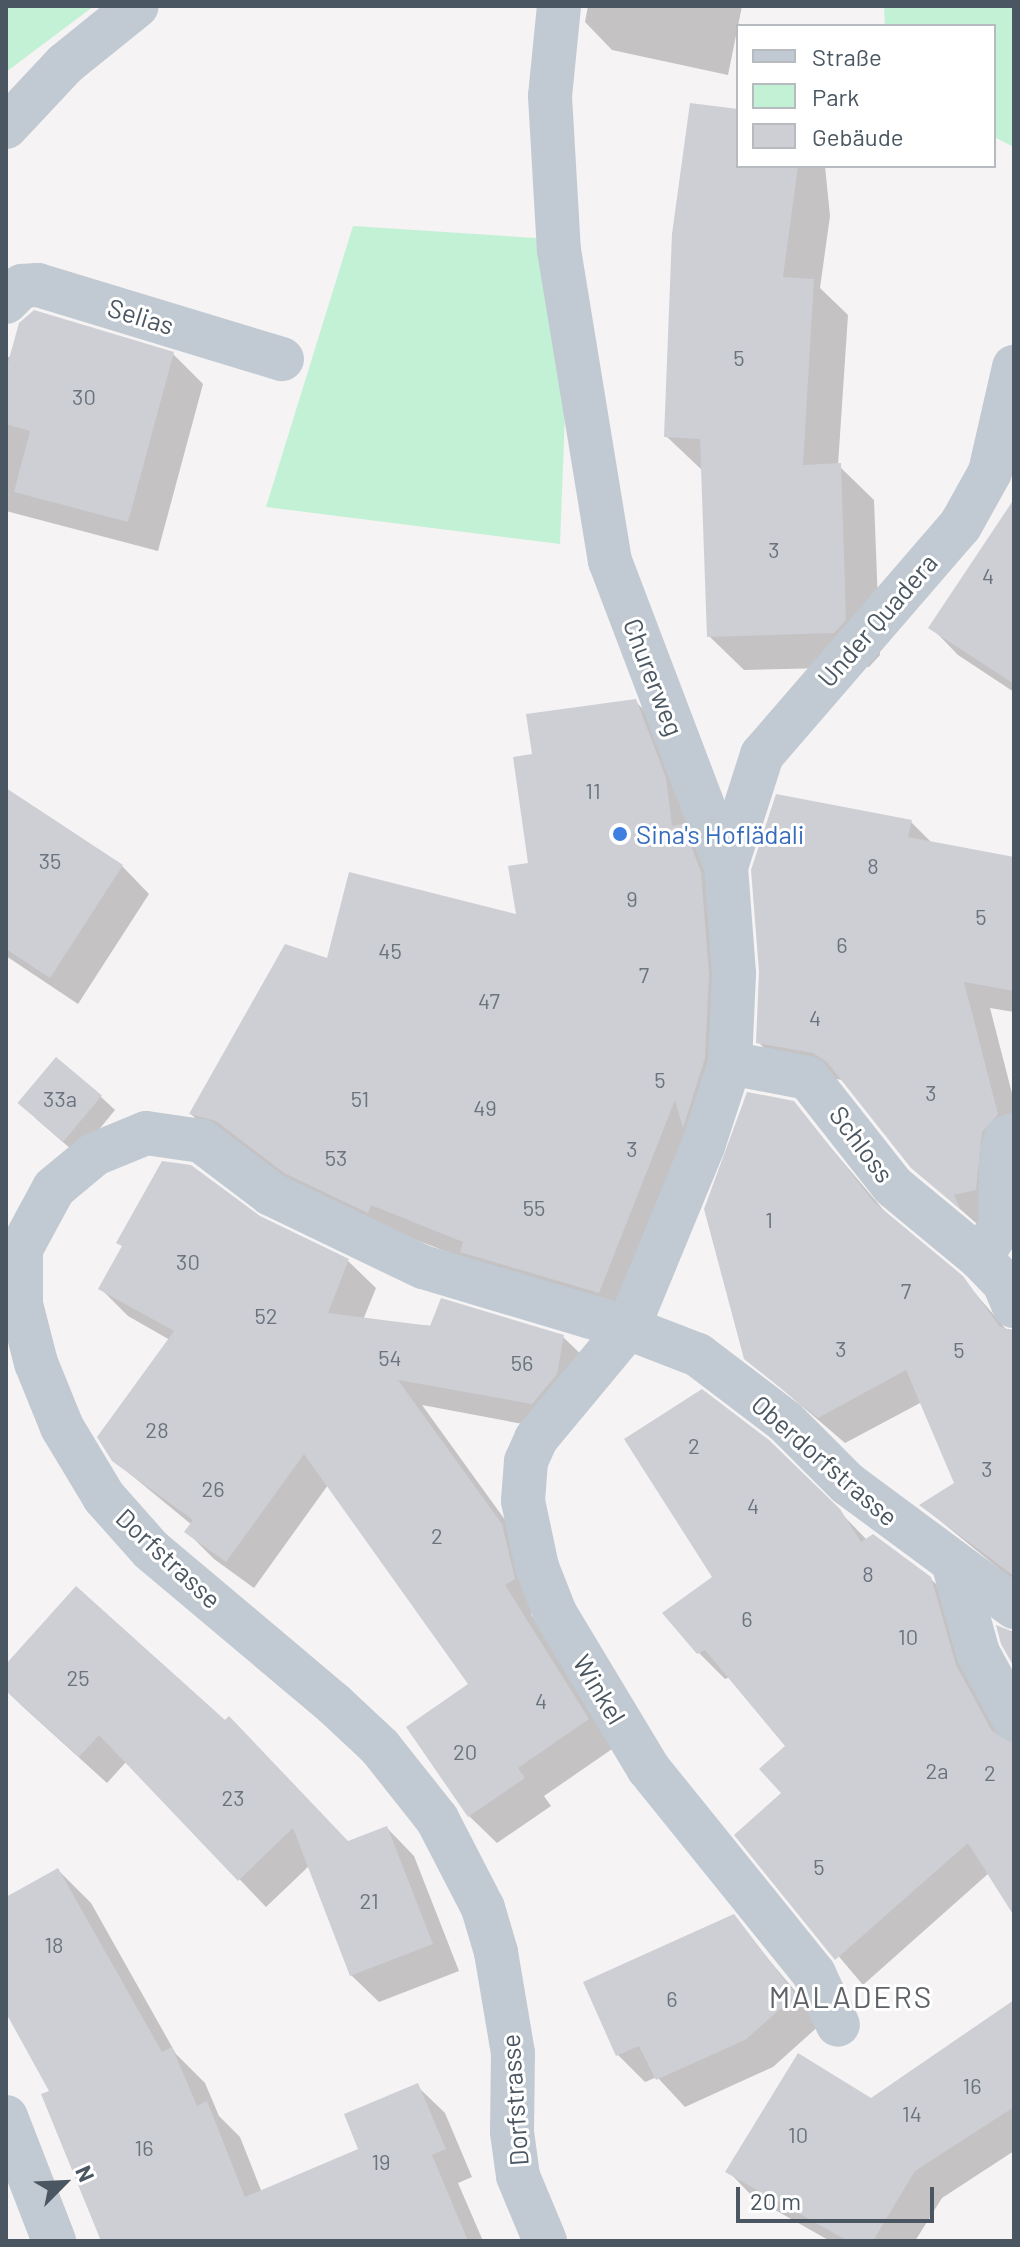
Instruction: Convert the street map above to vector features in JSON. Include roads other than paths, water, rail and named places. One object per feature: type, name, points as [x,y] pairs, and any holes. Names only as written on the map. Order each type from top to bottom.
[{"type":"street","points":[[6,127],[65,64],[137,6]]},
{"type":"street","name":"Churerweg","points":[[559,6],[550,96],[559,250],[610,561],[726,867],[733,913],[730,1063],[703,1146],[628,1328]]},
{"type":"street","name":"Selias","points":[[11,284],[38,285],[282,359]]},
{"type":"street","name":"Under Quadera","points":[[726,867],[762,755],[872,622],[960,526],[990,472],[1014,367]]},
{"type":"street","name":"Schloss","points":[[730,1063],[808,1078],[893,1186],[980,1258],[1004,1283],[1014,1306]]},
{"type":"street","name":"Dorfstrasse","points":[[545,2241],[518,2176],[512,2132],[513,2053],[499,1963],[463,1863],[437,1819],[380,1747],[151,1550],[104,1497],[62,1427],[36,1363],[21,1304],[14,1244],[54,1188],[95,1154],[146,1133],[201,1141],[271,1194],[423,1267],[628,1328]]},
{"type":"street","points":[[980,1258],[1000,1227],[1001,1158],[1006,1138],[1014,1135]]},
{"type":"street","name":"Oberdorfstrasse","points":[[628,1328],[698,1355],[785,1421],[848,1484],[954,1566],[1014,1607]]},
{"type":"street","name":"Winkel","points":[[628,1328],[536,1439],[526,1461],[523,1501],[537,1567],[555,1613],[648,1768],[814,1974],[838,2025]]},
{"type":"street","points":[[954,1566],[978,1653],[1014,1719]]},
{"type":"street","points":[[6,2117],[54,2241]]},
{"type":"place","name":"Sina's Hoflädali","points":[[620,834]]},
{"type":"district","name":"MALADERS","points":[[851,1996]]}]
